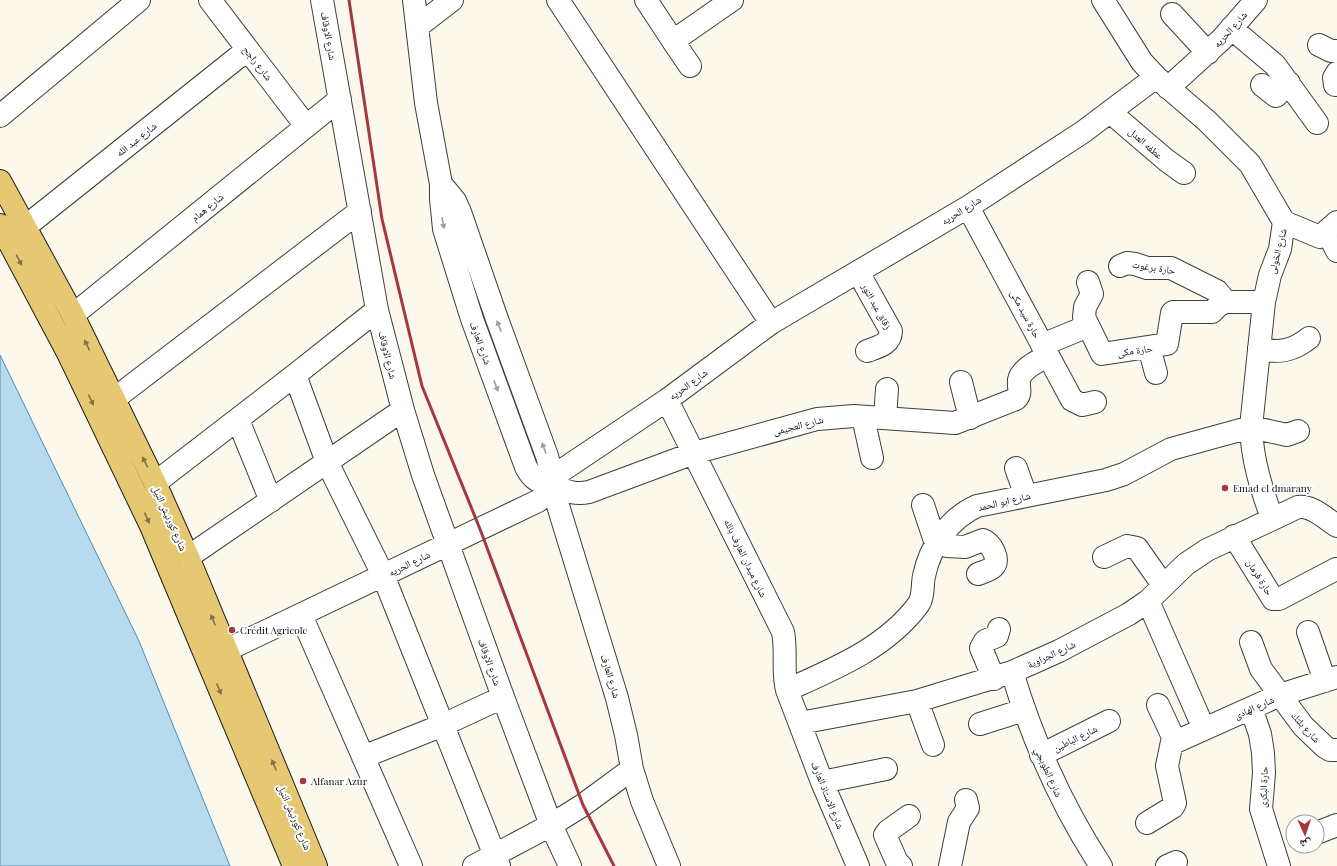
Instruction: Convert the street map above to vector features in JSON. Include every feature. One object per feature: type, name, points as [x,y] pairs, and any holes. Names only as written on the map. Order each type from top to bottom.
[{"type":"main road","name":"شارع كورنيش النيل","points":[[0,181],[73,315],[155,483],[188,557],[216,655],[294,866]]},
{"type":"main road","name":"شارع كورنيش النيل","points":[[0,225],[68,353],[151,526],[216,655],[316,866]]},
{"type":"street","points":[[0,116],[139,0]]},
{"type":"street","name":"شارع راجح","points":[[210,0],[306,126]]},
{"type":"street","name":"شارع الاوقاف","points":[[322,0],[377,310],[402,410],[447,544],[551,825],[570,866]]},
{"type":"street","name":"شارع العارف","points":[[414,0],[426,103],[441,184],[455,201],[460,212],[547,456],[552,475],[552,486],[617,698],[632,769],[642,801],[669,866]]},
{"type":"street","points":[[417,27],[452,0]]},
{"type":"street","points":[[558,0],[771,323]]},
{"type":"street","points":[[646,0],[690,66]]},
{"type":"street","points":[[673,41],[732,0]]},
{"type":"street","name":"شارع الخولى","points":[[1103,0],[1142,62],[1162,83],[1207,121],[1250,164],[1284,222],[1280,249],[1270,275],[1264,302],[1251,427],[1252,447],[1256,466],[1272,518]]},
{"type":"street","name":"شارع الحريه","points":[[216,655],[538,502],[548,493],[561,471],[667,400],[771,323],[968,207],[1083,132],[1110,112],[1162,83],[1208,53],[1256,0]]},
{"type":"street","points":[[1172,14],[1208,53]]},
{"type":"street","points":[[1231,28],[1275,65],[1317,123]]},
{"type":"street","name":"شارع عبد الله","points":[[26,227],[247,50]]},
{"type":"street","points":[[1262,85],[1276,96],[1288,83]]},
{"type":"street","name":"شارع همام","points":[[73,315],[340,99]]},
{"type":"street","name":"عطفه العدل","points":[[1110,112],[1166,160],[1184,173]]},
{"type":"street","name":"حارة سيد مكى","points":[[968,207],[1075,403],[1082,405],[1095,402]]},
{"type":"street","points":[[114,399],[360,211]]},
{"type":"street","points":[[1284,222],[1315,236],[1320,236],[1332,227],[1337,251]]},
{"type":"street","name":"حارة برغوت","points":[[1120,266],[1127,263],[1147,268],[1171,268],[1217,291],[1226,302]]},
{"type":"street","name":"زقاق عبد النور","points":[[858,272],[891,331],[891,336],[887,343],[867,351]]},
{"type":"street","name":"حارة مكى","points":[[1088,282],[1092,294],[1084,313],[1088,326],[1102,354],[1167,344],[1172,313],[1212,312],[1219,305],[1226,302]]},
{"type":"street","points":[[1226,302],[1264,302]]},
{"type":"street","points":[[155,483],[296,376],[377,310]]},
{"type":"street","name":"شارع العجيمى","points":[[552,486],[572,493],[589,492],[694,453],[817,419],[863,417],[946,423],[962,421],[1016,399],[1020,393],[1019,379],[1045,350],[1088,326]]},
{"type":"street","points":[[1259,348],[1269,351],[1290,350],[1300,346],[1309,338]]},
{"type":"street","points":[[1149,347],[1156,373]]},
{"type":"street","points":[[296,376],[327,462],[383,575],[497,861]]},
{"type":"street","points":[[961,382],[970,418]]},
{"type":"street","points":[[885,418],[887,389]]},
{"type":"street","name":"شارع ميدان العارف بالله","points":[[667,400],[783,632],[786,654],[784,681],[800,722]]},
{"type":"street","points":[[188,557],[402,410]]},
{"type":"street","points":[[863,417],[872,458]]},
{"type":"street","points":[[238,420],[271,501]]},
{"type":"street","points":[[1251,427],[1287,435],[1298,431]]},
{"type":"street","name":"شارع ابو الحمد","points":[[787,690],[856,658],[888,635],[906,619],[919,604],[928,559],[951,524],[968,510],[977,506],[1106,480],[1124,474],[1171,450],[1251,427]]},
{"type":"street","points":[[1016,468],[1026,496]]},
{"type":"street","points":[[923,505],[934,538],[947,546],[956,548],[965,547],[983,540],[990,544],[996,559],[996,564],[991,569],[978,574]]},
{"type":"street","points":[[1272,518],[1304,506],[1337,526]]},
{"type":"street","name":"شارع الجراوية","points":[[800,722],[917,701],[1003,675],[1059,652],[1148,601],[1186,564],[1207,550],[1272,518]]},
{"type":"street","name":"حارة قرمان","points":[[1234,536],[1273,599],[1279,599],[1336,569]]},
{"type":"street","points":[[1104,557],[1127,546],[1138,548],[1163,585]]},
{"type":"street","points":[[1148,601],[1204,729]]},
{"type":"street","points":[[300,615],[411,866]]},
{"type":"street","name":"شارع الطوبجي","points":[[999,629],[997,636],[985,640],[981,648],[1003,675],[1024,710],[1041,755],[1070,815],[1101,866]]},
{"type":"street","points":[[1308,632],[1331,679]]},
{"type":"street","name":"شارع بلتك","points":[[1251,642],[1261,669],[1280,695],[1315,738],[1330,750],[1337,750]]},
{"type":"street","name":"شارع الهادى","points":[[1173,743],[1280,695],[1331,679]]},
{"type":"street","points":[[363,757],[443,725],[503,696]]},
{"type":"street","points":[[917,701],[933,745]]},
{"type":"street","points":[[1147,823],[1173,807],[1175,803],[1167,766],[1173,743],[1171,731],[1158,705]]},
{"type":"street","name":"حارة البكرى","points":[[1251,708],[1260,734],[1263,753],[1264,773],[1261,808],[1279,866]]},
{"type":"street","points":[[980,724],[1024,710]]},
{"type":"street","name":"شارع الباطين","points":[[1041,755],[1109,721]]},
{"type":"street","name":"شارع الاستاذ العارف","points":[[800,722],[822,782],[858,866]]},
{"type":"street","points":[[474,866],[497,861],[583,805],[632,769]]},
{"type":"street","points":[[822,782],[886,769]]},
{"type":"street","points":[[950,866],[960,822],[968,808],[966,800]]},
{"type":"street","points":[[901,866],[897,862],[886,835],[888,831],[908,816]]},
{"type":"water","points":[[0,355],[139,641],[230,866],[0,866]]},
{"type":"railway","points":[[349,0],[382,219],[422,386],[480,529],[583,805],[614,866]]},
{"type":"place","name":"Emad el dmarany","points":[[1225,488]]},
{"type":"place","name":"Crédit Agricole","points":[[232,630]]},
{"type":"place","name":"Alfanar Azur","points":[[303,781]]}]
